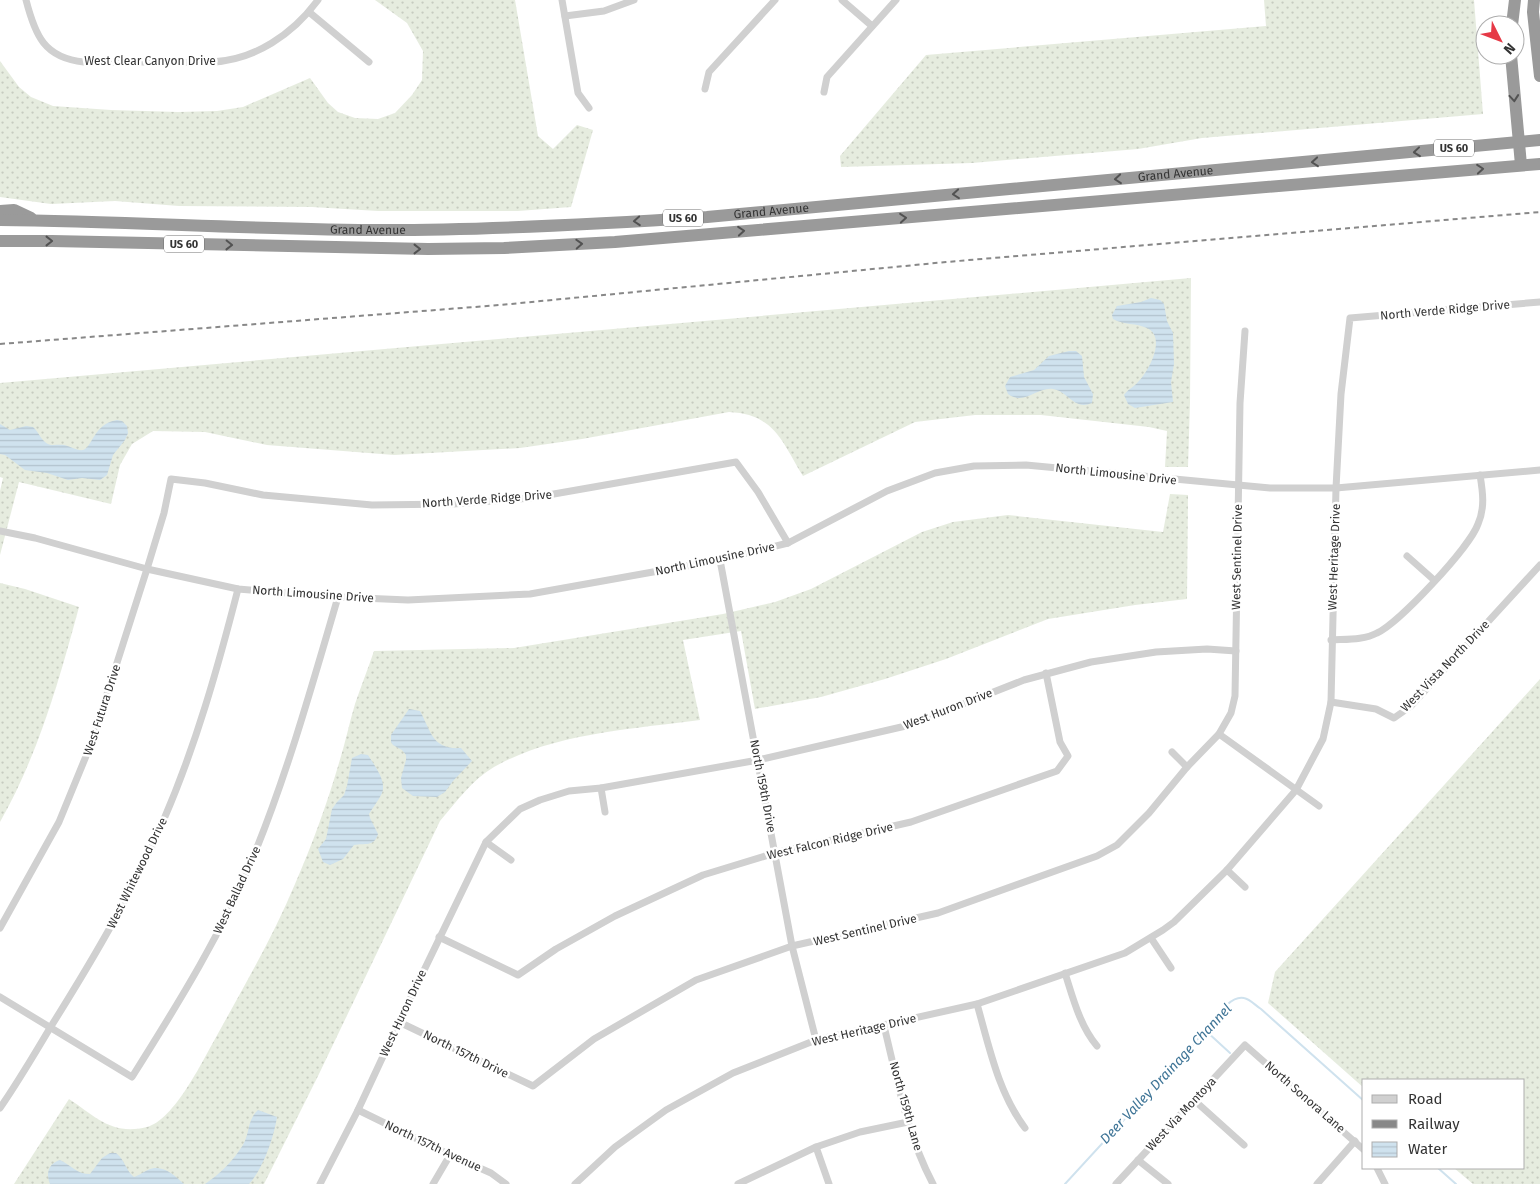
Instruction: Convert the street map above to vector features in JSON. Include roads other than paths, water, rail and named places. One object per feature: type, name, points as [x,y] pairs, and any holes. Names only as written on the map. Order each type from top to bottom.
[{"type":"highway","points":[[1513,15],[1515,0]]},
{"type":"highway","points":[[1534,0],[1533,12],[1540,76]]},
{"type":"highway","points":[[1512,65],[1521,165]]},
{"type":"highway","name":"Grand Avenue","points":[[0,220],[383,230],[485,229],[601,224],[736,214],[1540,140]]},
{"type":"highway","name":"Grand Avenue","points":[[0,242],[52,241],[368,249],[504,248],[615,242],[1540,164]]},
{"type":"highway","points":[[0,211],[14,210],[35,220]]},
{"type":"street","name":"West Clear Canyon Drive","points":[[26,0],[32,24],[38,37],[47,48],[72,61],[84,62],[212,62],[228,60],[262,48],[279,39],[295,27],[318,0]]},
{"type":"street","points":[[562,0],[578,92],[589,108]]},
{"type":"street","points":[[564,16],[604,11],[634,0]]},
{"type":"street","points":[[706,89],[709,72],[775,0]]},
{"type":"street","points":[[842,0],[872,26]]},
{"type":"street","points":[[824,92],[827,77],[896,0]]},
{"type":"street","points":[[309,12],[369,62]]},
{"type":"street","name":"North Verde Ridge Drive","points":[[1350,318],[1540,302]]},
{"type":"street","name":"West Heritage Drive","points":[[574,1184],[615,1147],[674,1105],[732,1073],[816,1040],[977,1004],[1124,953],[1174,922],[1227,870],[1296,790],[1324,739],[1331,702],[1336,488],[1342,394],[1350,318]]},
{"type":"street","name":"West Sentinel Drive","points":[[533,1086],[594,1039],[696,980],[792,946],[938,913],[1097,856],[1117,845],[1149,812],[1219,734],[1231,712],[1235,696],[1240,402],[1245,331]]},
{"type":"street","name":"North Verde Ridge Drive","points":[[171,479],[263,495],[372,505],[453,504],[530,498],[736,462],[758,492],[788,543]]},
{"type":"street","name":"North Limousine Drive","points":[[0,530],[148,569],[238,589],[338,597],[408,600],[530,594],[720,560],[788,543],[887,491],[935,473],[974,466],[1026,465],[1270,488],[1336,488],[1540,470]]},
{"type":"street","points":[[1332,640],[1354,639],[1377,634],[1403,615],[1466,546],[1478,526],[1482,510],[1483,494],[1480,475]]},
{"type":"street","name":"West Futura Drive","points":[[0,928],[59,822],[92,744],[148,569],[171,479]]},
{"type":"street","points":[[1407,556],[1434,580]]},
{"type":"street","name":"North 159th Drive","points":[[720,560],[792,946],[816,1040]]},
{"type":"street","name":"West Vista North Drive","points":[[1331,702],[1376,709],[1394,718],[1411,706],[1540,564]]},
{"type":"street","name":"West Whitewood Drive","points":[[0,1108],[86,971],[113,923],[165,818],[201,719],[224,645],[238,589]]},
{"type":"street","name":"West Ballad Drive","points":[[50,1028],[132,1077],[170,1017],[216,935],[256,850],[293,746],[338,597]]},
{"type":"street","name":"West Huron Drive","points":[[320,1184],[358,1110],[439,936],[486,842],[520,809],[540,800],[569,791],[601,788],[758,760],[910,725],[1024,680],[1091,662],[1156,652],[1207,649],[1236,651]]},
{"type":"street","name":"West Falcon Ridge Drive","points":[[439,936],[518,975],[556,949],[616,916],[702,875],[776,853],[911,822],[1057,771],[1068,756],[1060,742],[1046,673]]},
{"type":"street","points":[[1219,734],[1319,806]]},
{"type":"street","points":[[1172,752],[1188,767]]},
{"type":"street","points":[[601,788],[605,812]]},
{"type":"street","points":[[486,842],[511,860]]},
{"type":"street","points":[[1227,870],[1245,887]]},
{"type":"street","points":[[1151,938],[1171,968]]},
{"type":"street","points":[[1065,973],[1080,1016],[1090,1038],[1097,1046]]},
{"type":"street","points":[[0,997],[50,1028]]},
{"type":"street","points":[[977,1004],[995,1065],[1008,1100],[1015,1115],[1025,1128]]},
{"type":"street","name":"North 157th Drive","points":[[398,1022],[533,1086]]},
{"type":"street","name":"North 159th Lane","points":[[884,1026],[908,1122],[923,1165],[933,1184]]},
{"type":"street","name":"West Via Montoya","points":[[1116,1184],[1245,1045]]},
{"type":"street","name":"North Sonora Lane","points":[[1245,1045],[1362,1148]]},
{"type":"street","points":[[1194,1100],[1244,1145]]},
{"type":"street","name":"North 157th Avenue","points":[[358,1110],[491,1173],[506,1184]]},
{"type":"street","points":[[738,1184],[816,1147],[860,1132],[908,1122]]},
{"type":"street","points":[[1317,1184],[1355,1141]]},
{"type":"street","points":[[816,1147],[829,1184]]},
{"type":"street","points":[[433,1184],[450,1155]]},
{"type":"street","points":[[1138,1160],[1168,1184]]},
{"type":"street","points":[[1378,1169],[1385,1184]]},
{"type":"water","points":[[1151,298],[1160,300],[1164,304],[1167,321],[1173,333],[1174,364],[1171,382],[1173,402],[1135,408],[1128,404],[1124,395],[1147,370],[1154,354],[1156,339],[1153,332],[1147,328],[1117,321],[1113,319],[1112,315],[1117,306],[1141,302]]},
{"type":"water","points":[[1076,351],[1082,356],[1084,377],[1093,394],[1092,403],[1086,405],[1076,403],[1063,393],[1053,389],[1047,389],[1020,398],[1008,394],[1005,386],[1010,377],[1034,370],[1049,356]]},
{"type":"water","points":[[122,421],[127,426],[128,433],[113,455],[107,475],[100,480],[82,478],[68,480],[47,473],[25,470],[5,455],[0,454],[0,424],[10,430],[26,426],[33,427],[47,444],[64,445],[83,450],[89,445],[98,430],[109,422]]},
{"type":"water","points":[[409,709],[420,711],[430,732],[438,742],[451,748],[461,748],[472,761],[445,792],[437,797],[413,796],[402,788],[401,778],[406,755],[402,750],[393,745],[391,735]]},
{"type":"water","points":[[361,754],[368,755],[383,783],[382,793],[369,814],[378,834],[372,843],[354,845],[343,859],[330,865],[323,862],[318,849],[326,839],[332,809],[344,795],[352,758]]},
{"type":"water","points":[[258,1110],[277,1117],[267,1152],[254,1178],[249,1184],[205,1184],[226,1167],[239,1151],[245,1140],[250,1122]]},
{"type":"water","points":[[110,1153],[116,1153],[119,1156],[134,1177],[153,1168],[158,1168],[168,1171],[184,1184],[50,1184],[49,1169],[56,1162],[60,1160],[78,1171],[90,1174],[102,1158]]},
{"type":"waterway","name":"Deer Valley Drainage Channel","points":[[1065,1184],[1211,1025],[1225,1007],[1239,998],[1244,998],[1261,1009],[1362,1099]]},
{"type":"waterway","points":[[1206,1031],[1230,1053]]},
{"type":"waterway","name":"Deer Valley Drainage Channel","points":[[1439,1169],[1456,1184]]},
{"type":"railway","points":[[0,344],[500,305],[946,262],[1540,212]]}]
